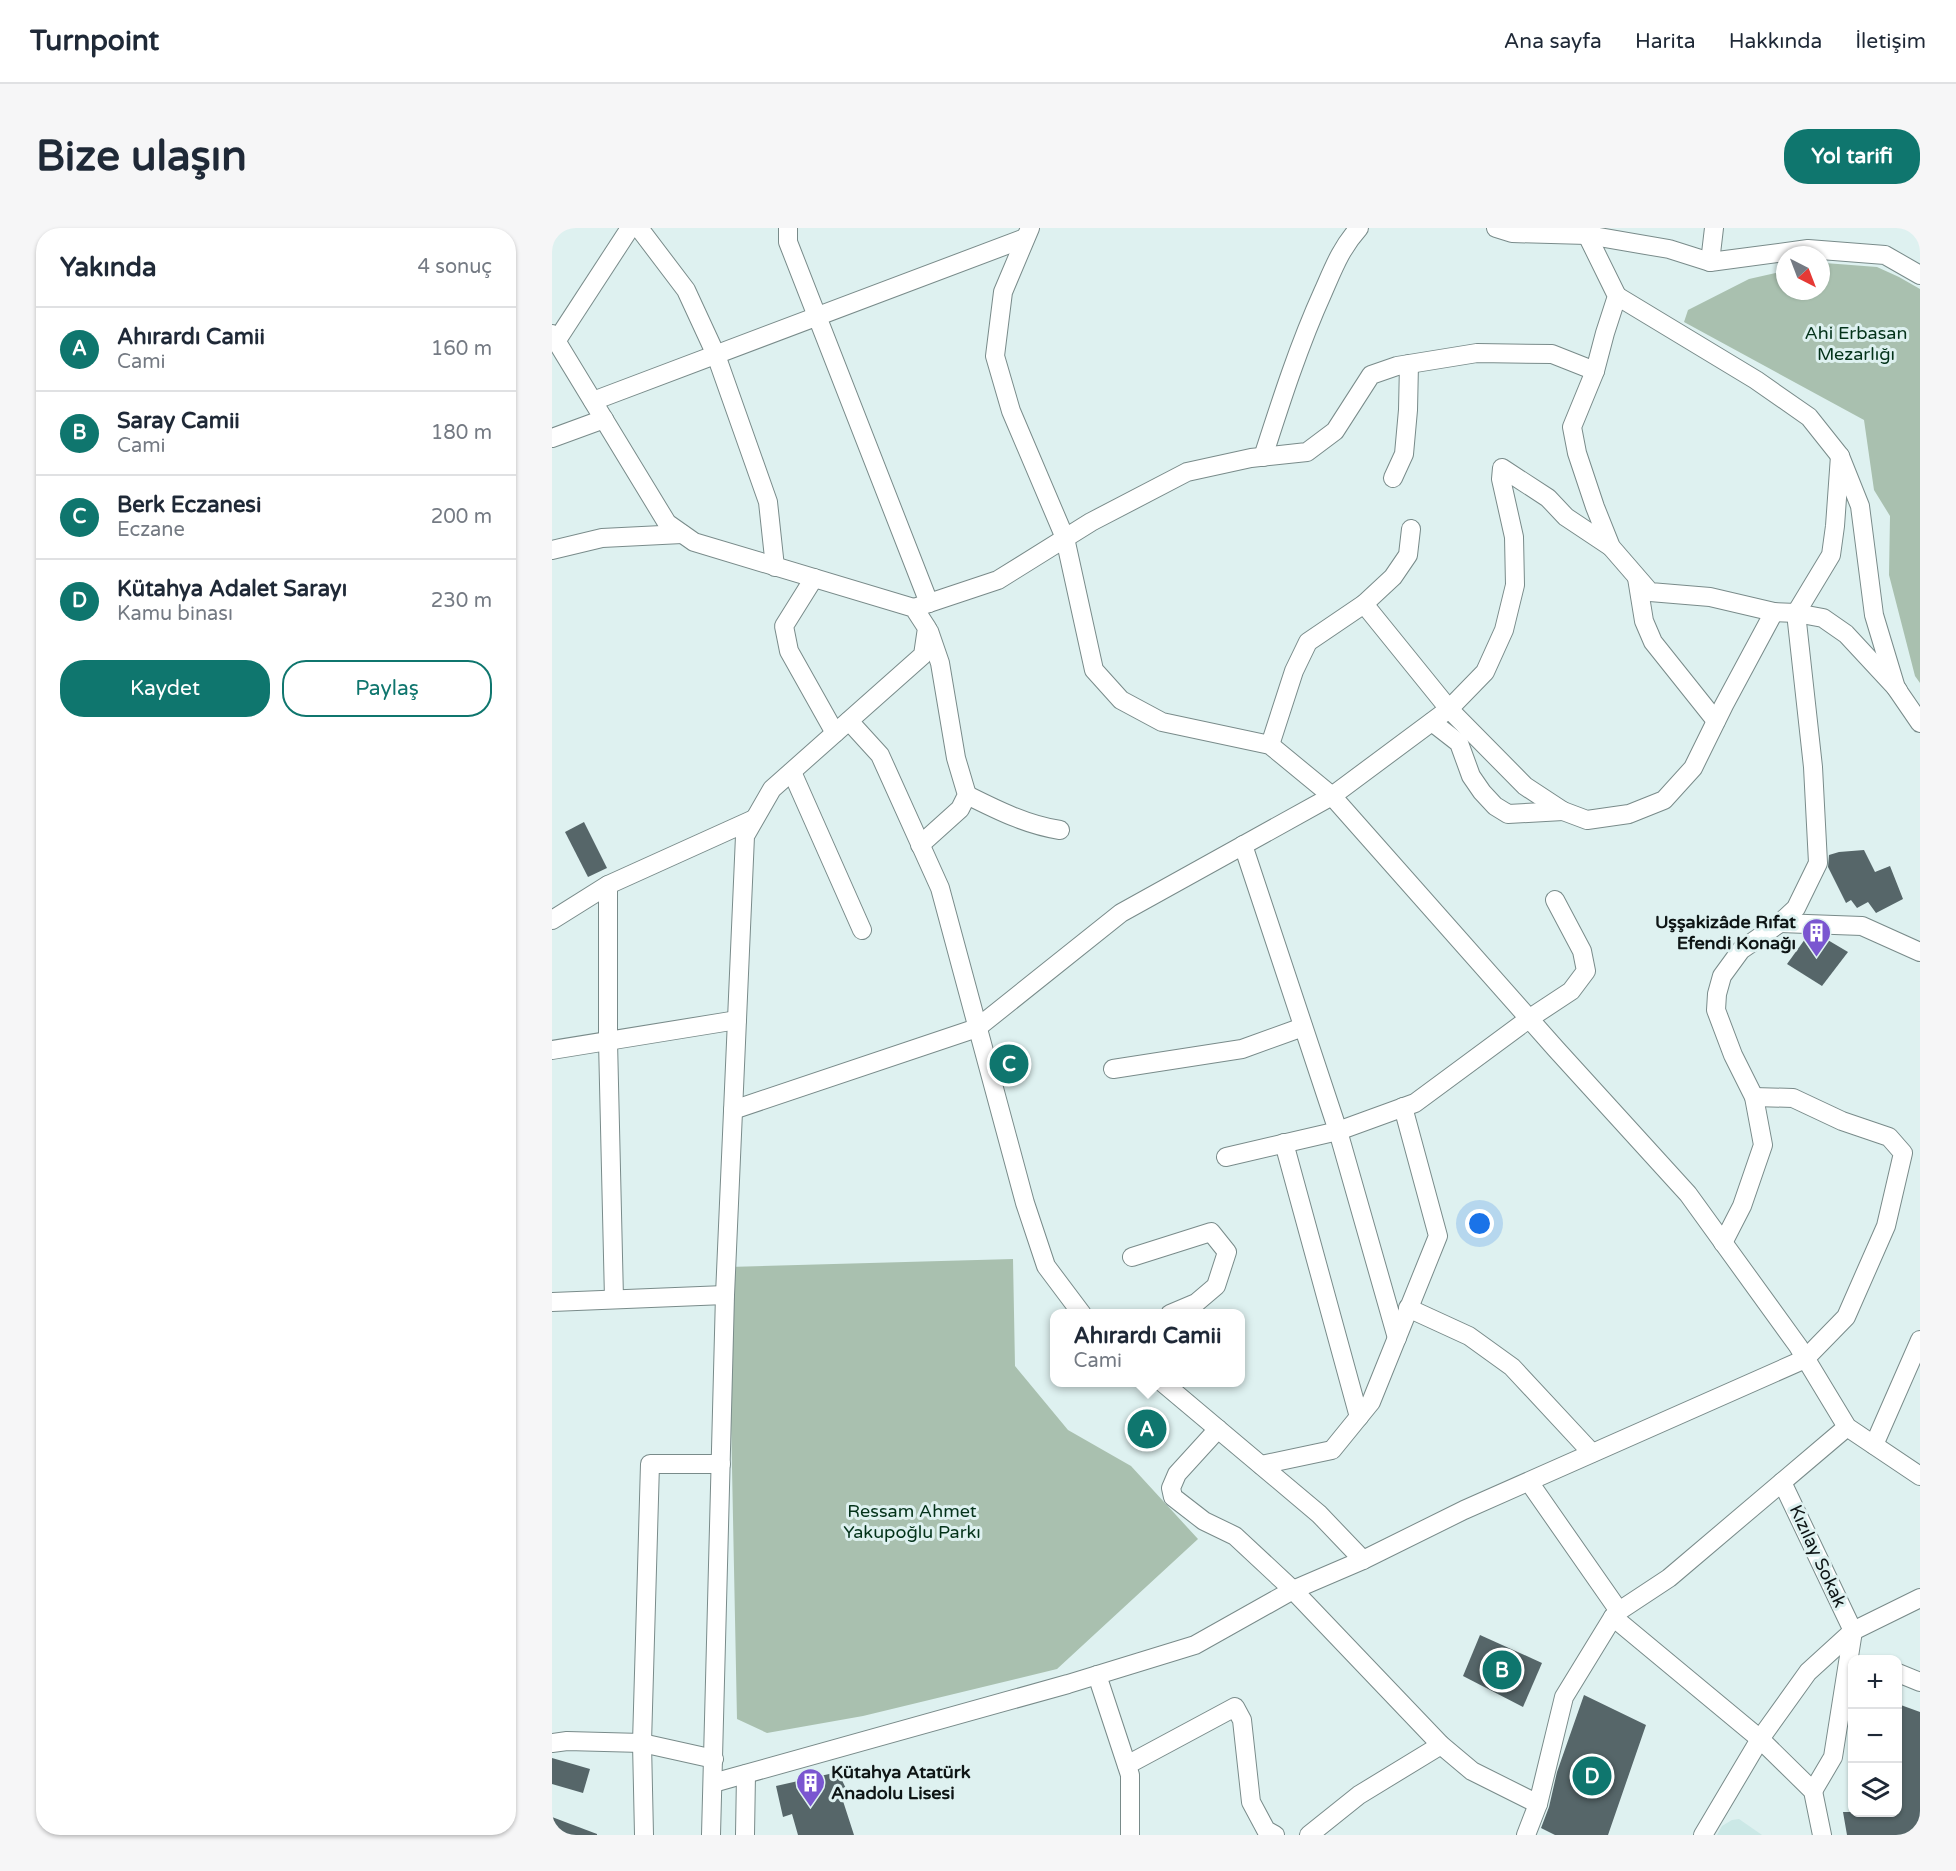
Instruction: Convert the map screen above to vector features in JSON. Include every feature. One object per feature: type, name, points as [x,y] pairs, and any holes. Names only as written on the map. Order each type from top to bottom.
[{"type":"street","points":[[630,228],[554,337],[667,522],[694,542],[814,578],[921,605],[998,580],[1091,522],[1187,472],[1263,457],[1307,452],[1335,431],[1371,375],[1409,364],[1477,353],[1552,354],[1595,371]]},
{"type":"street","points":[[639,228],[686,290],[716,355],[768,502],[775,567]]},
{"type":"street","points":[[788,228],[788,242],[921,605],[940,663],[956,758],[967,795],[960,810],[920,845]]},
{"type":"street","points":[[1263,457],[1310,320],[1346,243],[1359,228]]},
{"type":"street","points":[[1496,228],[1512,233],[1588,232],[1669,249],[1710,262],[1808,249],[1885,255],[1920,275]]},
{"type":"street","points":[[1710,262],[1714,228]]},
{"type":"street","points":[[1588,232],[1617,296],[1756,380],[1809,417],[1840,456],[1860,506],[1874,615],[1898,690]]},
{"type":"street","points":[[594,401],[817,317],[1028,233]]},
{"type":"street","points":[[1028,233],[1003,292],[995,356],[1011,411],[1065,538],[1094,670],[1121,700],[1162,723],[1270,745],[1332,796],[1688,1194],[1805,1359],[1847,1427],[1920,1476]]},
{"type":"street","points":[[1611,547],[1576,453],[1572,427],[1595,371],[1617,296]]},
{"type":"street","points":[[1393,478],[1404,454],[1409,364]]},
{"type":"street","points":[[552,438],[604,418]]},
{"type":"street","points":[[1723,1243],[1742,1206],[1763,1145],[1755,1097],[1733,1055],[1719,1019],[1716,1010],[1717,994],[1722,976],[1742,950],[1780,923],[1796,908],[1818,863],[1813,767],[1796,613],[1831,555],[1840,456]]},
{"type":"street","points":[[733,1110],[977,1028],[1121,913],[1332,796],[1449,709],[1485,672],[1504,630],[1515,585],[1514,537],[1501,478],[1502,468],[1548,498],[1566,517],[1611,547],[1650,592],[1710,597],[1774,612],[1823,618],[1846,634],[1898,690],[1920,723]]},
{"type":"street","points":[[1270,745],[1294,671],[1308,642],[1364,604],[1393,577],[1408,555],[1411,529]]},
{"type":"street","points":[[552,550],[602,538],[682,534]]},
{"type":"street","points":[[1636,576],[1644,621],[1653,642],[1716,721]]},
{"type":"street","points":[[814,578],[784,626],[789,651],[842,727],[880,755],[940,888],[1025,1203],[1046,1266],[1078,1309]]},
{"type":"street","points":[[1364,604],[1449,709],[1525,786],[1563,811],[1587,820],[1629,814],[1664,800],[1693,768],[1774,612]]},
{"type":"street","points":[[711,1835],[724,1295],[745,836],[772,789],[923,655],[927,628]]},
{"type":"street","points":[[1432,722],[1459,743],[1472,776],[1495,806],[1508,814],[1563,811]]},
{"type":"street","points":[[792,772],[862,930]]},
{"type":"street","points":[[967,795],[1010,816],[1042,828],[1060,830]]},
{"type":"street","points":[[552,920],[608,885],[754,819]]},
{"type":"street","points":[[1243,845],[1338,1131],[1397,1338]]},
{"type":"street","points":[[608,885],[608,1041],[614,1299]]},
{"type":"street","points":[[1226,1157],[1338,1131],[1415,1103],[1530,1018],[1571,991],[1586,971],[1582,951],[1554,900]]},
{"type":"street","points":[[1780,923],[1862,926],[1920,952]]},
{"type":"street","points":[[552,1050],[737,1020]]},
{"type":"street","points":[[1113,1069],[1242,1049],[1303,1027]]},
{"type":"street","points":[[713,1783],[1097,1675],[1194,1645],[1293,1590],[1363,1560],[1464,1510],[1805,1359],[1846,1317],[1886,1226],[1903,1153],[1889,1137],[1842,1122],[1793,1098],[1755,1097]]},
{"type":"street","points":[[1261,1465],[1332,1450],[1371,1402],[1438,1236],[1403,1107]]},
{"type":"street","points":[[1284,1143],[1359,1417]]},
{"type":"street","points":[[1132,1257],[1211,1232],[1227,1252],[1216,1286],[1196,1304],[1183,1309]]},
{"type":"street","points":[[552,1302],[724,1295]]},
{"type":"street","points":[[1408,1308],[1469,1336],[1512,1367],[1592,1453]]},
{"type":"street","points":[[1875,1445],[1920,1340]]},
{"type":"street","points":[[1167,1387],[1319,1514],[1363,1560]]},
{"type":"street","points":[[1526,1835],[1538,1804],[1564,1697],[1616,1614],[1669,1578],[1847,1427]]},
{"type":"street","points":[[1218,1429],[1177,1474],[1171,1488],[1173,1497],[1204,1521],[1235,1536],[1293,1590],[1441,1745],[1472,1772],[1538,1804]]},
{"type":"street","points":[[644,1835],[642,1743],[650,1464],[721,1464]]},
{"type":"street","points":[[1528,1482],[1616,1614],[1760,1739],[1813,1791],[1822,1835]]},
{"type":"street","name":"Kızılay Sokak","points":[[1782,1482],[1853,1631]]},
{"type":"street","points":[[1703,1835],[1760,1739],[1808,1672],[1853,1631],[1920,1598]]},
{"type":"street","points":[[1853,1631],[1856,1655]]},
{"type":"street","points":[[1097,1675],[1130,1775],[1130,1835]]},
{"type":"street","points":[[1902,1675],[1920,1682]]},
{"type":"street","points":[[1813,1791],[1833,1757],[1848,1692]]},
{"type":"street","points":[[1126,1765],[1235,1707],[1242,1720],[1251,1802],[1266,1830],[1275,1835]]},
{"type":"street","points":[[552,1743],[567,1741],[642,1743],[714,1759]]},
{"type":"street","points":[[1309,1835],[1359,1795],[1441,1745]]},
{"type":"street","points":[[745,1835],[746,1774]]},
{"type":"shaded area","points":[[1739,1819],[1762,1835],[1717,1835],[1722,1826]]},
{"type":"green space","name":"Ahi Erbasan Mezarlığı","points":[[1830,263],[1877,267],[1920,289],[1920,683],[1915,676],[1889,575],[1890,516],[1874,490],[1864,420],[1684,322],[1688,310],[1749,279],[1776,273],[1776,300],[1830,300]]},
{"type":"green space","name":"Ressam Ahmet Yakupoğlu Parkı","points":[[1013,1259],[1015,1366],[1068,1430],[1131,1466],[1198,1539],[1057,1669],[863,1716],[767,1733],[737,1719],[728,1267]]},
{"type":"building","points":[[584,822],[607,868],[588,877],[565,832]]},
{"type":"building","points":[[1864,850],[1875,872],[1890,866],[1903,899],[1876,913],[1868,902],[1857,908],[1851,900],[1846,903],[1828,867],[1829,855]]},
{"type":"building","name":"Uşşakizâde Rıfat Efendi Konağı","points":[[1808,935],[1821,936],[1848,952],[1822,986],[1787,964]]},
{"type":"building","points":[[1139,1409],[1169,1428],[1155,1449],[1125,1430]]},
{"type":"building","points":[[1480,1635],[1542,1663],[1523,1707],[1463,1676]]},
{"type":"building","points":[[1584,1695],[1646,1725],[1608,1835],[1555,1835],[1541,1828],[1549,1807],[1557,1772]]},
{"type":"building","points":[[1902,1705],[1920,1712],[1920,1835],[1847,1835],[1843,1812],[1848,1812],[1848,1817],[1902,1817]]},
{"type":"building","points":[[552,1758],[590,1769],[583,1793],[552,1784]]},
{"type":"building","name":"Kütahya Atatürk Anadolu Lisesi","points":[[838,1772],[851,1799],[843,1801],[854,1835],[798,1835],[792,1814],[783,1817],[776,1786]]},
{"type":"building","points":[[552,1817],[597,1834],[597,1835],[552,1835]]},
{"type":"place","name":"Uşşakizâde Rıfat Efendi Konağı","points":[[1817,958]]},
{"type":"place","name":"Berk Eczanesi","points":[[1009,1064]]},
{"type":"place","name":"Ahırardı Camii","points":[[1147,1429]]},
{"type":"place","name":"Saray Camii","points":[[1502,1670]]},
{"type":"place","name":"Kütahya Adalet Sarayı","points":[[1592,1776]]},
{"type":"place","name":"Kütahya Atatürk Anadolu Lisesi","points":[[810,1808]]}]
